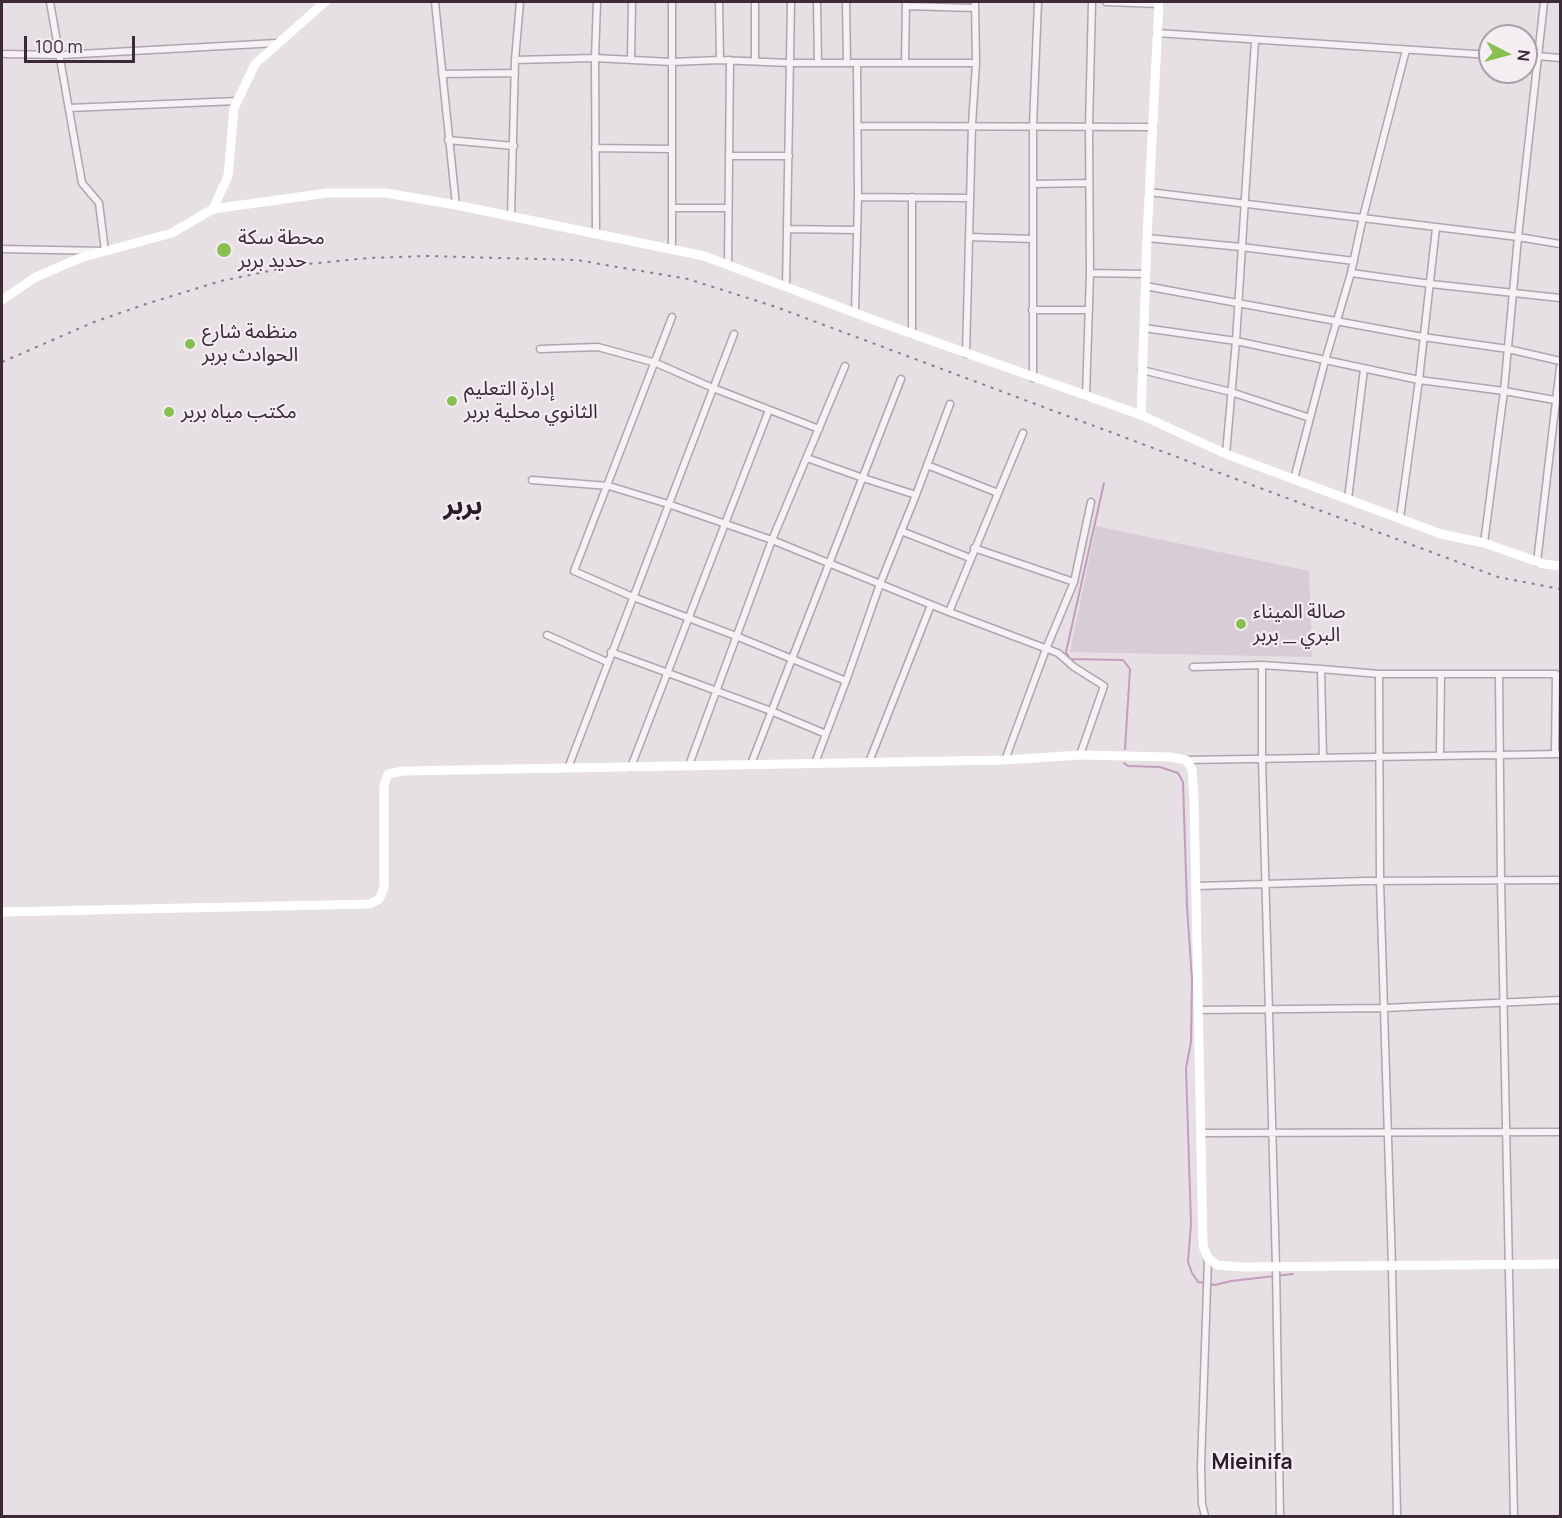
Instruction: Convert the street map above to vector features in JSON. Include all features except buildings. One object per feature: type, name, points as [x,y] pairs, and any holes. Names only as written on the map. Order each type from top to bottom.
[{"type":"street","points":[[50,2],[82,183],[99,203],[105,251]]},
{"type":"street","points":[[213,209],[228,176],[234,108],[255,64],[325,2]]},
{"type":"street","points":[[435,2],[456,205]]},
{"type":"street","points":[[512,216],[515,73],[520,2]]},
{"type":"street","points":[[596,233],[597,2]]},
{"type":"street","points":[[631,60],[632,2]]},
{"type":"street","points":[[672,2],[672,249]]},
{"type":"street","points":[[719,2],[720,60]]},
{"type":"street","points":[[755,2],[755,61]]},
{"type":"street","points":[[786,287],[791,2]]},
{"type":"street","points":[[817,2],[818,63]]},
{"type":"street","points":[[846,2],[847,63]]},
{"type":"street","points":[[1032,378],[1033,126],[1038,2]]},
{"type":"street","points":[[1086,396],[1090,273],[1088,183],[1092,2]]},
{"type":"street","points":[[1106,2],[1159,3],[1141,415]]},
{"type":"street","points":[[1544,2],[1538,56],[1560,57]]},
{"type":"street","points":[[905,63],[906,4],[975,4],[976,63],[972,125],[966,354]]},
{"type":"street","points":[[1157,33],[1478,54]]},
{"type":"street","points":[[1226,454],[1236,341],[1255,40]]},
{"type":"street","points":[[5,54],[61,56],[278,44]]},
{"type":"street","points":[[1294,479],[1325,361],[1352,273],[1363,217],[1406,50]]},
{"type":"street","points":[[516,60],[595,58],[671,62],[730,60],[858,64],[976,63]]},
{"type":"street","points":[[728,265],[730,60]]},
{"type":"street","points":[[855,312],[858,64]]},
{"type":"street","points":[[442,74],[515,73]]},
{"type":"street","points":[[1484,543],[1504,391],[1535,84]]},
{"type":"street","points":[[69,108],[237,100]]},
{"type":"street","points":[[858,126],[1153,128]]},
{"type":"street","points":[[448,140],[514,146]]},
{"type":"street","points":[[595,148],[671,149]]},
{"type":"street","points":[[729,156],[789,156]]},
{"type":"street","points":[[1033,184],[1088,183]]},
{"type":"street","points":[[1149,192],[1245,202],[1560,244]]},
{"type":"street","points":[[2,300],[34,278],[80,258],[172,233],[213,209],[327,193],[386,193],[512,216],[704,256],[966,354],[1141,415],[1226,454],[1441,534],[1484,543],[1537,562],[1560,566]]},
{"type":"street","points":[[858,197],[970,198]]},
{"type":"street","points":[[912,197],[912,334]]},
{"type":"street","points":[[672,208],[728,208]]},
{"type":"street","points":[[1400,518],[1431,284],[1436,228]]},
{"type":"street","points":[[787,229],[857,230]]},
{"type":"street","points":[[969,237],[1032,239]]},
{"type":"street","points":[[1147,238],[1354,261]]},
{"type":"street","points":[[2,249],[105,251]]},
{"type":"street","points":[[1090,273],[1146,274]]},
{"type":"street","points":[[1352,273],[1431,284],[1560,297]]},
{"type":"street","points":[[1145,286],[1423,338],[1508,349],[1560,361]]},
{"type":"street","points":[[1032,310],[1089,310]]},
{"type":"street","points":[[672,317],[609,486],[574,571],[633,597],[846,681]]},
{"type":"street","points":[[1144,328],[1236,341],[1419,380],[1504,391],[1558,401]]},
{"type":"street","points":[[568,768],[734,334]]},
{"type":"street","points":[[540,348],[598,347],[656,363],[819,429]]},
{"type":"street","points":[[689,765],[772,540],[845,366]]},
{"type":"street","points":[[1537,562],[1558,401],[1560,367]]},
{"type":"street","points":[[1348,499],[1364,369]]},
{"type":"street","points":[[1142,370],[1232,393],[1310,417]]},
{"type":"street","points":[[751,764],[901,379]]},
{"type":"street","points":[[814,763],[950,404]]},
{"type":"street","points":[[631,766],[770,410]]},
{"type":"street","points":[[948,612],[1023,433]]},
{"type":"street","points":[[807,458],[916,495]]},
{"type":"street","points":[[927,465],[998,493]]},
{"type":"street","points":[[532,480],[609,486],[668,504],[772,540],[948,612],[1058,653],[1074,667],[1104,686],[1080,756]]},
{"type":"street","points":[[1005,760],[1046,649],[1074,582],[1091,502]]},
{"type":"street","points":[[901,531],[970,558]]},
{"type":"street","points":[[974,548],[1074,582]]},
{"type":"street","points":[[869,762],[931,605]]},
{"type":"street","points":[[547,635],[607,662]]},
{"type":"street","points":[[611,652],[771,711],[826,734]]},
{"type":"street","points":[[2,912],[370,904],[379,899],[384,888],[384,785],[388,774],[403,771],[1005,760],[1080,756],[1170,757],[1186,760],[1558,754],[1556,674],[1379,674],[1262,665],[1193,667]]},
{"type":"street","points":[[1262,665],[1262,759],[1276,1267],[1280,1516]]},
{"type":"street","points":[[1321,669],[1323,758]]},
{"type":"street","points":[[1379,674],[1380,881],[1397,1516]]},
{"type":"street","points":[[1440,756],[1441,674]]},
{"type":"street","points":[[1499,675],[1503,1002],[1514,1516]]},
{"type":"street","points":[[1186,760],[1192,769],[1200,1010],[1203,1246],[1208,1258],[1201,1466],[1202,1504],[1205,1516]]},
{"type":"street","points":[[1197,886],[1380,881],[1560,880]]},
{"type":"street","points":[[1200,1010],[1384,1008],[1560,1000]]},
{"type":"street","points":[[1201,1133],[1560,1132]]},
{"type":"street","points":[[1208,1258],[1216,1265],[1276,1267],[1560,1264]]},
{"type":"shaded area","points":[[1096,526],[1309,571],[1312,657],[1070,652]]},
{"type":"waterway","points":[[1104,483],[1066,652],[1070,659],[1123,660],[1130,669],[1125,749]]},
{"type":"waterway","points":[[1124,763],[1128,766],[1160,767],[1178,773],[1183,782],[1192,980],[1191,1042],[1186,1068],[1191,1224],[1188,1262],[1198,1282],[1215,1285],[1293,1274]]},
{"type":"railway","points":[[2,362],[94,322],[149,303],[221,281],[298,265],[368,258],[427,256],[577,260],[688,279],[776,307],[1498,577],[1560,589]]},
{"type":"place","name":"محطة سكة حديد بربر","points":[[224,250]]},
{"type":"place","name":"منظمة شارع الحوادث بربر","points":[[190,344]]},
{"type":"place","name":"إدارة التعليم الثانوي محلية بربر","points":[[452,401]]},
{"type":"place","name":"مكتب مياه بربر","points":[[169,412]]},
{"type":"place","name":"صالة الميناء البري _ بربر","points":[[1241,624]]},
{"type":"district","name":"بربر","points":[[463,507]]},
{"type":"district","name":"Mieinifa","points":[[1252,1463]]}]
